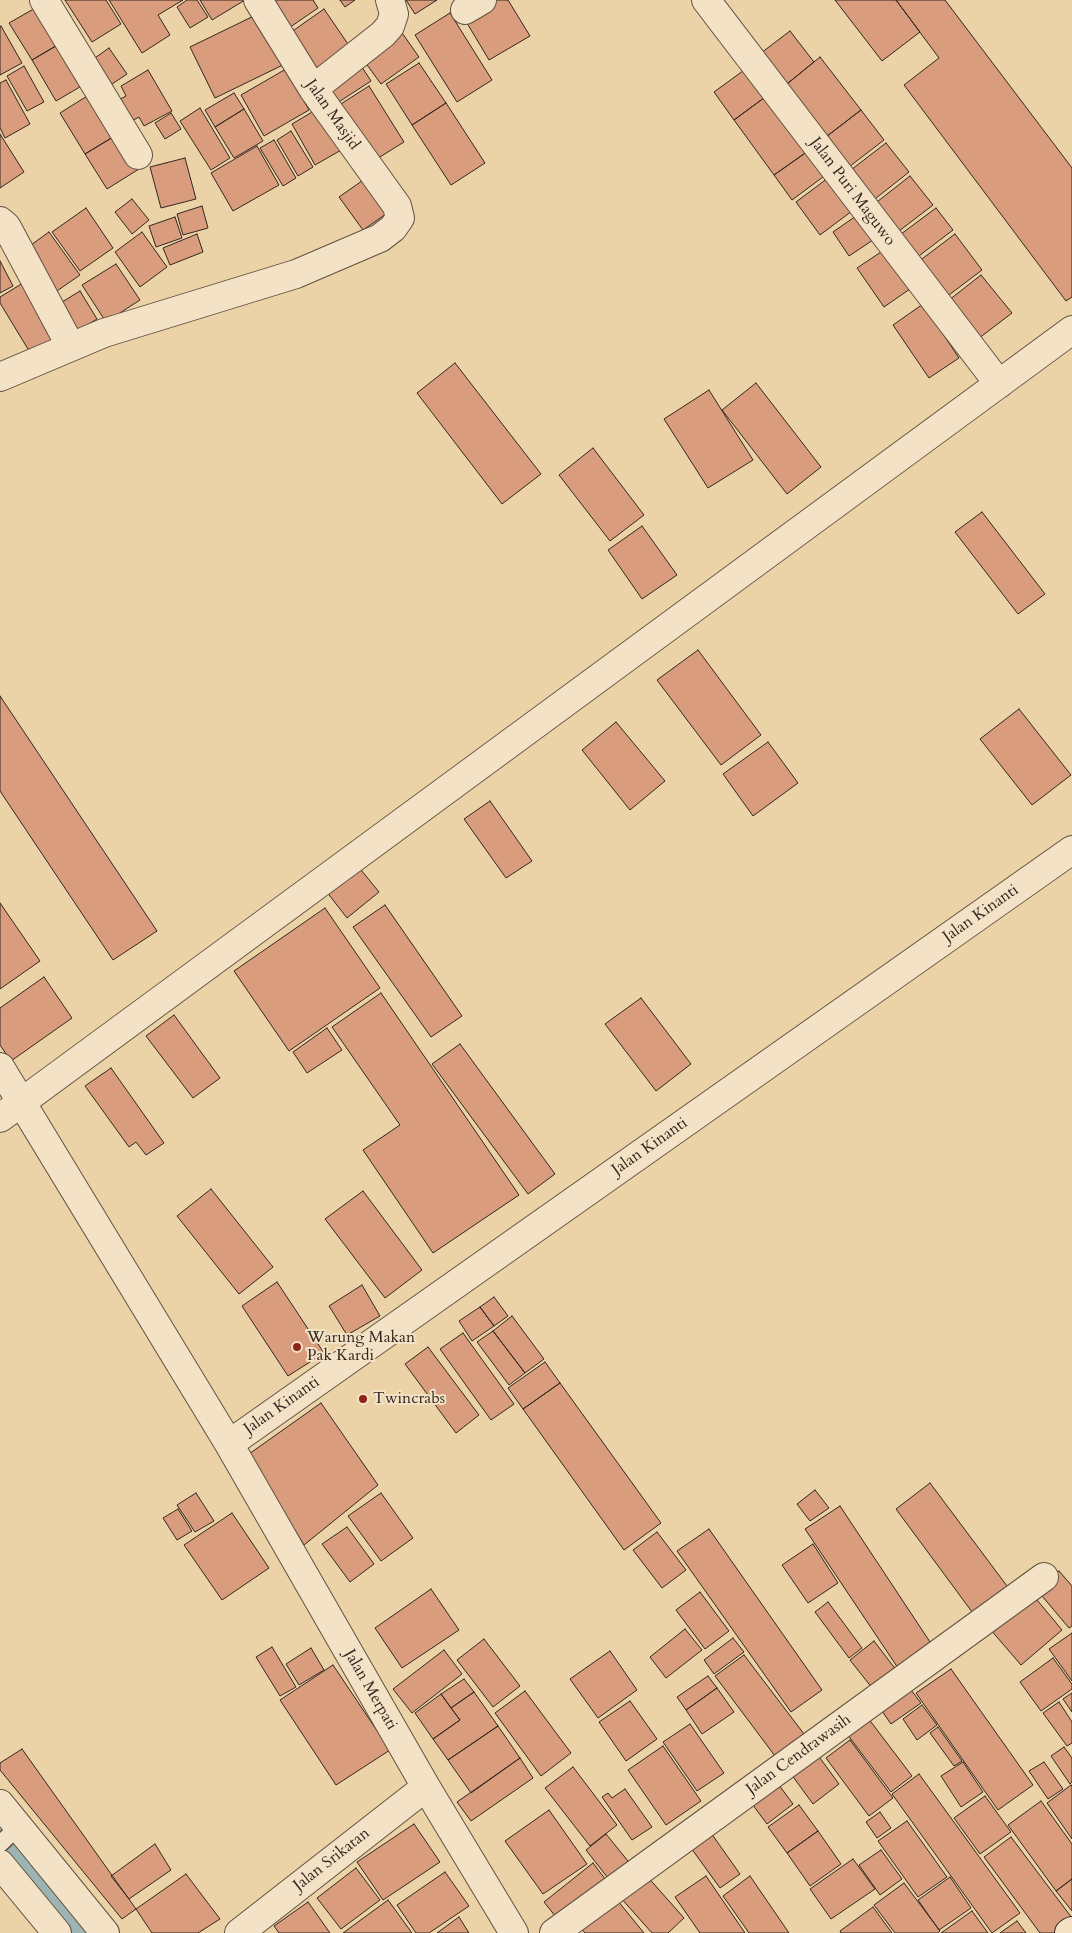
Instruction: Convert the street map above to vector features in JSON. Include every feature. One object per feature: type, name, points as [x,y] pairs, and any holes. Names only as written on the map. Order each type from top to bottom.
[{"type":"street","points":[[44,0],[138,155]]},
{"type":"street","name":"Jalan Masjid","points":[[71,347],[104,333],[296,274],[380,238],[393,228],[400,218],[397,206],[313,89],[258,0]]},
{"type":"street","points":[[313,89],[383,34],[390,26],[394,14],[390,0]]},
{"type":"street","name":"Jalan Puri Maguwo","points":[[706,0],[999,384]]},
{"type":"street","points":[[0,221],[10,233],[71,347],[0,377]]},
{"type":"street","points":[[10,1111],[1072,330]]},
{"type":"street","name":"Jalan Kinanti","points":[[229,1444],[1072,850]]},
{"type":"street","name":"Jalan Merpati","points":[[0,1067],[10,1111],[229,1444],[426,1787],[514,1933]]},
{"type":"street","name":"Jalan Cendrawasih","points":[[554,1933],[1044,1577]]},
{"type":"street","name":"Jalan Srikatan","points":[[239,1933],[426,1787]]},
{"type":"street","points":[[0,1804],[10,1834],[105,1933]]},
{"type":"street","points":[[0,1864],[57,1933]]},
{"type":"building","points":[[65,0],[106,0],[121,24],[92,42]]},
{"type":"building","points":[[109,0],[183,0],[158,15],[170,35],[142,53]]},
{"type":"building","points":[[187,0],[197,0],[208,17],[190,28],[177,7]]},
{"type":"building","points":[[200,0],[245,0],[212,20]]},
{"type":"building","points":[[269,0],[313,0],[318,8],[286,30]]},
{"type":"building","points":[[340,0],[355,0],[345,7]]},
{"type":"building","points":[[406,0],[437,0],[415,14]]},
{"type":"building","points":[[495,0],[508,0],[530,36],[489,60],[464,18]]},
{"type":"building","points":[[835,0],[896,0],[920,32],[882,61]]},
{"type":"building","points":[[896,0],[945,0],[1072,168],[1072,297],[1066,301],[904,85],[939,58]]},
{"type":"building","points":[[44,3],[66,40],[32,60],[9,23]]},
{"type":"building","points":[[324,9],[350,47],[312,72],[287,35]]},
{"type":"building","points":[[262,12],[287,63],[215,98],[190,47]]},
{"type":"building","points":[[450,13],[492,80],[457,102],[415,35]]},
{"type":"building","points":[[0,27],[22,63],[0,75]]},
{"type":"building","points":[[400,30],[419,57],[381,84],[362,58]]},
{"type":"building","points":[[790,31],[814,62],[782,88],[757,56]]},
{"type":"building","points":[[66,40],[90,81],[56,101],[32,60]]},
{"type":"building","points":[[109,48],[127,74],[109,86],[92,60]]},
{"type":"building","points":[[820,57],[861,110],[822,140],[782,88]]},
{"type":"building","points":[[358,61],[371,81],[331,107],[318,87]]},
{"type":"building","points":[[419,63],[446,103],[412,125],[386,84]]},
{"type":"building","points":[[24,66],[44,102],[27,111],[7,76]]},
{"type":"building","points":[[747,68],[768,95],[734,120],[714,92]]},
{"type":"building","points":[[286,69],[309,110],[264,136],[241,95]]},
{"type":"building","points":[[148,70],[172,111],[144,126],[139,117],[126,124],[115,102],[126,96],[121,86]]},
{"type":"building","points":[[6,80],[30,124],[5,138],[0,128],[0,83]]},
{"type":"building","points":[[369,86],[404,142],[367,165],[333,109]]},
{"type":"building","points":[[92,93],[118,134],[85,154],[60,113]]},
{"type":"building","points":[[234,93],[244,109],[215,127],[205,110]]},
{"type":"building","points":[[768,95],[808,151],[774,175],[734,120]]},
{"type":"building","points":[[446,103],[485,163],[451,185],[412,125]]},
{"type":"building","points":[[200,108],[230,158],[211,170],[180,121]]},
{"type":"building","points":[[319,108],[343,149],[315,165],[292,124]]},
{"type":"building","points":[[244,109],[263,141],[234,158],[215,127]]},
{"type":"building","points":[[861,110],[884,140],[845,170],[822,140]]},
{"type":"building","points":[[171,113],[181,129],[165,139],[155,123]]},
{"type":"building","points":[[291,131],[313,167],[298,176],[277,140]]},
{"type":"building","points":[[0,134],[24,172],[0,188]]},
{"type":"building","points":[[118,134],[139,169],[107,189],[85,154]]},
{"type":"building","points":[[274,140],[296,178],[283,186],[260,148]]},
{"type":"building","points":[[886,143],[909,172],[866,206],[843,176]]},
{"type":"building","points":[[257,146],[279,185],[233,211],[211,173]]},
{"type":"building","points":[[814,147],[831,171],[792,200],[774,175]]},
{"type":"building","points":[[185,158],[196,199],[161,208],[150,167]]},
{"type":"building","points":[[832,175],[856,208],[820,235],[796,202]]},
{"type":"building","points":[[369,176],[393,209],[363,230],[339,197]]},
{"type":"building","points":[[910,176],[933,205],[890,238],[868,209]]},
{"type":"building","points":[[132,199],[149,220],[132,234],[115,212]]},
{"type":"building","points":[[202,206],[208,228],[183,235],[177,214]]},
{"type":"building","points":[[86,208],[113,248],[80,271],[52,232]]},
{"type":"building","points":[[936,208],[953,230],[911,262],[893,240]]},
{"type":"building","points":[[856,216],[873,240],[849,256],[833,232]]},
{"type":"building","points":[[175,217],[182,238],[156,247],[149,226]]},
{"type":"building","points":[[49,232],[80,275],[54,293],[24,250]]},
{"type":"building","points":[[142,232],[167,267],[140,287],[115,252]]},
{"type":"building","points":[[197,234],[203,252],[170,265],[163,248]]},
{"type":"building","points":[[955,234],[982,270],[941,301],[914,265]]},
{"type":"building","points":[[884,250],[910,289],[884,307],[857,268]]},
{"type":"building","points":[[0,261],[13,286],[0,293]]},
{"type":"building","points":[[116,264],[140,300],[106,322],[82,285]]},
{"type":"building","points":[[981,275],[1012,313],[974,342],[944,304]]},
{"type":"building","points":[[28,280],[61,335],[31,354],[0,303],[0,297]]},
{"type":"building","points":[[80,291],[97,319],[71,335],[54,307]]},
{"type":"building","points":[[923,304],[959,358],[929,378],[893,325]]},
{"type":"building","points":[[455,363],[541,474],[502,504],[417,393]]},
{"type":"building","points":[[756,383],[821,467],[787,494],[722,410]]},
{"type":"building","points":[[709,390],[753,460],[708,488],[664,419]]},
{"type":"building","points":[[593,448],[644,515],[610,541],[559,475]]},
{"type":"building","points":[[982,512],[1045,594],[1018,614],[955,532]]},
{"type":"building","points":[[642,526],[677,575],[642,599],[608,550]]},
{"type":"building","points":[[698,650],[761,735],[721,765],[657,680]]},
{"type":"building","points":[[0,696],[157,931],[113,960],[0,791]]},
{"type":"building","points":[[1019,709],[1071,775],[1032,805],[980,739]]},
{"type":"building","points":[[616,722],[665,781],[630,810],[582,750]]},
{"type":"building","points":[[768,742],[798,783],[753,816],[723,774]]},
{"type":"building","points":[[490,801],[532,861],[506,878],[464,819]]},
{"type":"building","points":[[357,865],[379,892],[347,918],[326,891]]},
{"type":"building","points":[[0,903],[40,961],[0,989]]},
{"type":"building","points":[[385,905],[462,1016],[431,1037],[353,927]]},
{"type":"building","points":[[325,908],[380,988],[289,1051],[234,971]]},
{"type":"building","points":[[44,977],[72,1018],[11,1061],[0,1045],[0,1008]]},
{"type":"building","points":[[381,993],[519,1195],[433,1253],[363,1150],[400,1125],[332,1027]]},
{"type":"building","points":[[641,998],[691,1064],[656,1091],[605,1024]]},
{"type":"building","points":[[174,1015],[220,1078],[193,1098],[146,1036]]},
{"type":"building","points":[[327,1028],[342,1050],[307,1073],[293,1052]]},
{"type":"building","points":[[460,1044],[555,1174],[528,1194],[432,1064]]},
{"type":"building","points":[[111,1068],[164,1143],[146,1155],[136,1142],[129,1147],[85,1086]]},
{"type":"building","points":[[211,1189],[273,1267],[239,1294],[177,1216]]},
{"type":"building","points":[[363,1191],[422,1270],[385,1298],[325,1219]]},
{"type":"building","points":[[277,1282],[324,1353],[288,1376],[242,1306]]},
{"type":"building","points":[[362,1285],[380,1316],[347,1335],[329,1306]]},
{"type":"building","points":[[494,1297],[508,1316],[494,1326],[480,1307]]},
{"type":"building","points":[[480,1307],[494,1326],[472,1341],[459,1321]]},
{"type":"building","points":[[512,1316],[544,1359],[525,1373],[493,1331]]},
{"type":"building","points":[[493,1331],[525,1373],[509,1385],[477,1342]]},
{"type":"building","points":[[463,1333],[514,1404],[491,1420],[440,1349]]},
{"type":"building","points":[[428,1347],[479,1415],[456,1433],[405,1364]]},
{"type":"building","points":[[545,1362],[560,1383],[523,1409],[508,1388]]},
{"type":"building","points":[[560,1383],[661,1523],[624,1550],[523,1409]]},
{"type":"building","points":[[321,1403],[378,1485],[304,1545],[249,1454]]},
{"type":"building","points":[[930,1483],[1013,1594],[978,1620],[896,1509]]},
{"type":"building","points":[[815,1490],[829,1508],[810,1521],[797,1504]]},
{"type":"building","points":[[196,1493],[214,1521],[195,1532],[177,1505]]},
{"type":"building","points":[[381,1493],[413,1538],[381,1561],[348,1516]]},
{"type":"building","points":[[840,1506],[932,1645],[898,1668],[805,1529]]},
{"type":"building","points":[[178,1509],[192,1531],[177,1540],[163,1518]]},
{"type":"building","points":[[232,1513],[269,1568],[222,1600],[184,1545]]},
{"type":"building","points":[[347,1527],[374,1564],[350,1582],[322,1544]]},
{"type":"building","points":[[709,1529],[822,1690],[791,1712],[677,1551]]},
{"type":"building","points":[[657,1532],[686,1570],[662,1588],[633,1550]]},
{"type":"building","points":[[813,1544],[838,1583],[808,1603],[782,1565]]},
{"type":"building","points":[[1059,1571],[1072,1586],[1072,1626],[1069,1628],[1037,1590]]},
{"type":"building","points":[[431,1589],[459,1630],[402,1668],[375,1628]]},
{"type":"building","points":[[700,1592],[729,1631],[705,1649],[676,1610]]},
{"type":"building","points":[[1032,1594],[1062,1630],[1021,1665],[990,1629]]},
{"type":"building","points":[[828,1602],[862,1648],[849,1658],[815,1612]]},
{"type":"building","points":[[685,1629],[702,1650],[666,1678],[650,1657]]},
{"type":"building","points":[[1072,1633],[1072,1681],[1049,1649]]},
{"type":"building","points":[[733,1638],[744,1652],[714,1674],[704,1660]]},
{"type":"building","points":[[484,1639],[520,1686],[493,1707],[457,1660]]},
{"type":"building","points":[[874,1641],[900,1675],[876,1693],[850,1660]]},
{"type":"building","points":[[272,1647],[296,1687],[280,1696],[256,1657]]},
{"type":"building","points":[[311,1648],[324,1670],[299,1685],[286,1664]]},
{"type":"building","points":[[444,1650],[462,1674],[412,1713],[393,1689]]},
{"type":"building","points":[[610,1651],[637,1690],[598,1718],[570,1679]]},
{"type":"building","points":[[744,1655],[804,1734],[775,1756],[715,1676]]},
{"type":"building","points":[[1053,1658],[1072,1684],[1072,1689],[1041,1711],[1020,1682]]},
{"type":"building","points":[[333,1665],[390,1750],[336,1785],[280,1700]]},
{"type":"building","points":[[951,1669],[1033,1785],[998,1810],[916,1693]]},
{"type":"building","points":[[708,1676],[717,1688],[686,1710],[677,1697]]},
{"type":"building","points":[[464,1679],[474,1692],[451,1708],[441,1694]]},
{"type":"building","points":[[717,1688],[734,1712],[702,1734],[686,1710]]},
{"type":"building","points":[[911,1690],[921,1703],[891,1724],[882,1711]]},
{"type":"building","points":[[525,1691],[571,1753],[541,1776],[495,1713]]},
{"type":"building","points":[[474,1692],[498,1726],[448,1760],[433,1739],[460,1720],[451,1708]]},
{"type":"building","points":[[1072,1693],[1072,1712],[1063,1699]]},
{"type":"building","points":[[441,1694],[460,1720],[433,1739],[415,1713]]},
{"type":"building","points":[[630,1701],[657,1739],[626,1761],[599,1722]]},
{"type":"building","points":[[1059,1702],[1072,1722],[1072,1743],[1067,1746],[1043,1713]]},
{"type":"building","points":[[922,1705],[937,1725],[917,1740],[903,1719]]},
{"type":"building","points":[[868,1718],[912,1776],[891,1792],[847,1734]]},
{"type":"building","points":[[690,1724],[724,1773],[697,1791],[663,1742]]},
{"type":"building","points":[[498,1726],[520,1758],[471,1793],[448,1760]]},
{"type":"building","points":[[938,1727],[962,1761],[954,1766],[930,1733]]},
{"type":"building","points":[[850,1740],[893,1798],[869,1816],[826,1758]]},
{"type":"building","points":[[663,1746],[701,1801],[666,1825],[628,1770]]},
{"type":"building","points":[[1064,1747],[1072,1758],[1072,1782],[1070,1784],[1051,1756]]},
{"type":"building","points":[[22,1749],[136,1909],[122,1919],[0,1770],[0,1763]]},
{"type":"building","points":[[817,1754],[839,1784],[813,1804],[791,1774]]},
{"type":"building","points":[[520,1758],[533,1778],[471,1821],[457,1802]]},
{"type":"building","points":[[963,1762],[983,1792],[961,1807],[941,1776]]},
{"type":"building","points":[[1044,1762],[1063,1789],[1048,1799],[1029,1771]]},
{"type":"building","points":[[573,1767],[617,1825],[590,1846],[545,1788]]},
{"type":"building","points":[[919,1774],[1020,1913],[992,1933],[892,1794]]},
{"type":"building","points":[[776,1781],[793,1804],[767,1824],[749,1800]]},
{"type":"building","points":[[1072,1786],[1072,1839],[1047,1803]]},
{"type":"building","points":[[625,1789],[652,1827],[632,1840],[602,1797],[608,1793],[612,1798]]},
{"type":"building","points":[[985,1796],[1011,1832],[980,1854],[954,1818]]},
{"type":"building","points":[[1041,1801],[1072,1844],[1072,1879],[1056,1891],[1008,1825]]},
{"type":"building","points":[[799,1805],[818,1831],[787,1853],[768,1827]]},
{"type":"building","points":[[549,1810],[587,1864],[543,1894],[505,1841]]},
{"type":"building","points":[[880,1812],[891,1828],[877,1838],[866,1822]]},
{"type":"building","points":[[907,1821],[947,1877],[918,1897],[878,1841]]},
{"type":"building","points":[[414,1824],[440,1862],[383,1900],[357,1862]]},
{"type":"building","points":[[818,1831],[841,1864],[810,1886],[787,1853]]},
{"type":"building","points":[[711,1833],[740,1874],[720,1888],[691,1848]]},
{"type":"building","points":[[606,1834],[632,1866],[611,1882],[586,1850]]},
{"type":"building","points":[[1011,1837],[1072,1918],[1055,1933],[1040,1933],[984,1857]]},
{"type":"building","points":[[155,1844],[171,1870],[129,1899],[111,1876]]},
{"type":"building","points":[[881,1850],[902,1879],[880,1895],[859,1865]]},
{"type":"building","points":[[853,1859],[875,1889],[831,1919],[810,1889]]},
{"type":"building","points":[[593,1863],[609,1884],[560,1922],[544,1902]]},
{"type":"building","points":[[356,1868],[380,1900],[341,1929],[317,1898]]},
{"type":"building","points":[[445,1872],[469,1906],[429,1933],[416,1933],[397,1905]]},
{"type":"building","points":[[186,1874],[220,1919],[198,1933],[152,1933],[136,1909]]},
{"type":"building","points":[[646,1875],[684,1918],[668,1933],[652,1933],[620,1897]]},
{"type":"building","points":[[706,1876],[745,1933],[700,1933],[675,1897]]},
{"type":"building","points":[[750,1876],[789,1933],[749,1933],[723,1896]]},
{"type":"building","points":[[950,1877],[971,1908],[939,1930],[918,1900]]},
{"type":"building","points":[[1072,1879],[1072,1911],[1056,1891]]},
{"type":"building","points":[[904,1883],[940,1931],[938,1933],[895,1933],[874,1905]]},
{"type":"building","points":[[613,1895],[644,1933],[585,1933],[577,1924]]},
{"type":"building","points":[[388,1900],[412,1933],[343,1933]]},
{"type":"building","points":[[308,1902],[330,1933],[279,1933],[274,1926]]},
{"type":"building","points":[[873,1907],[892,1933],[841,1933],[840,1931]]},
{"type":"building","points":[[972,1911],[988,1933],[941,1933]]},
{"type":"building","points":[[459,1917],[469,1933],[437,1933]]},
{"type":"building","points":[[1017,1921],[1026,1933],[1000,1933]]},
{"type":"waterway","points":[[0,1835],[79,1933]]},
{"type":"place","name":"Warung Makan Pak Kardi","points":[[297,1347]]},
{"type":"place","name":"Twincrabs","points":[[363,1399]]}]
